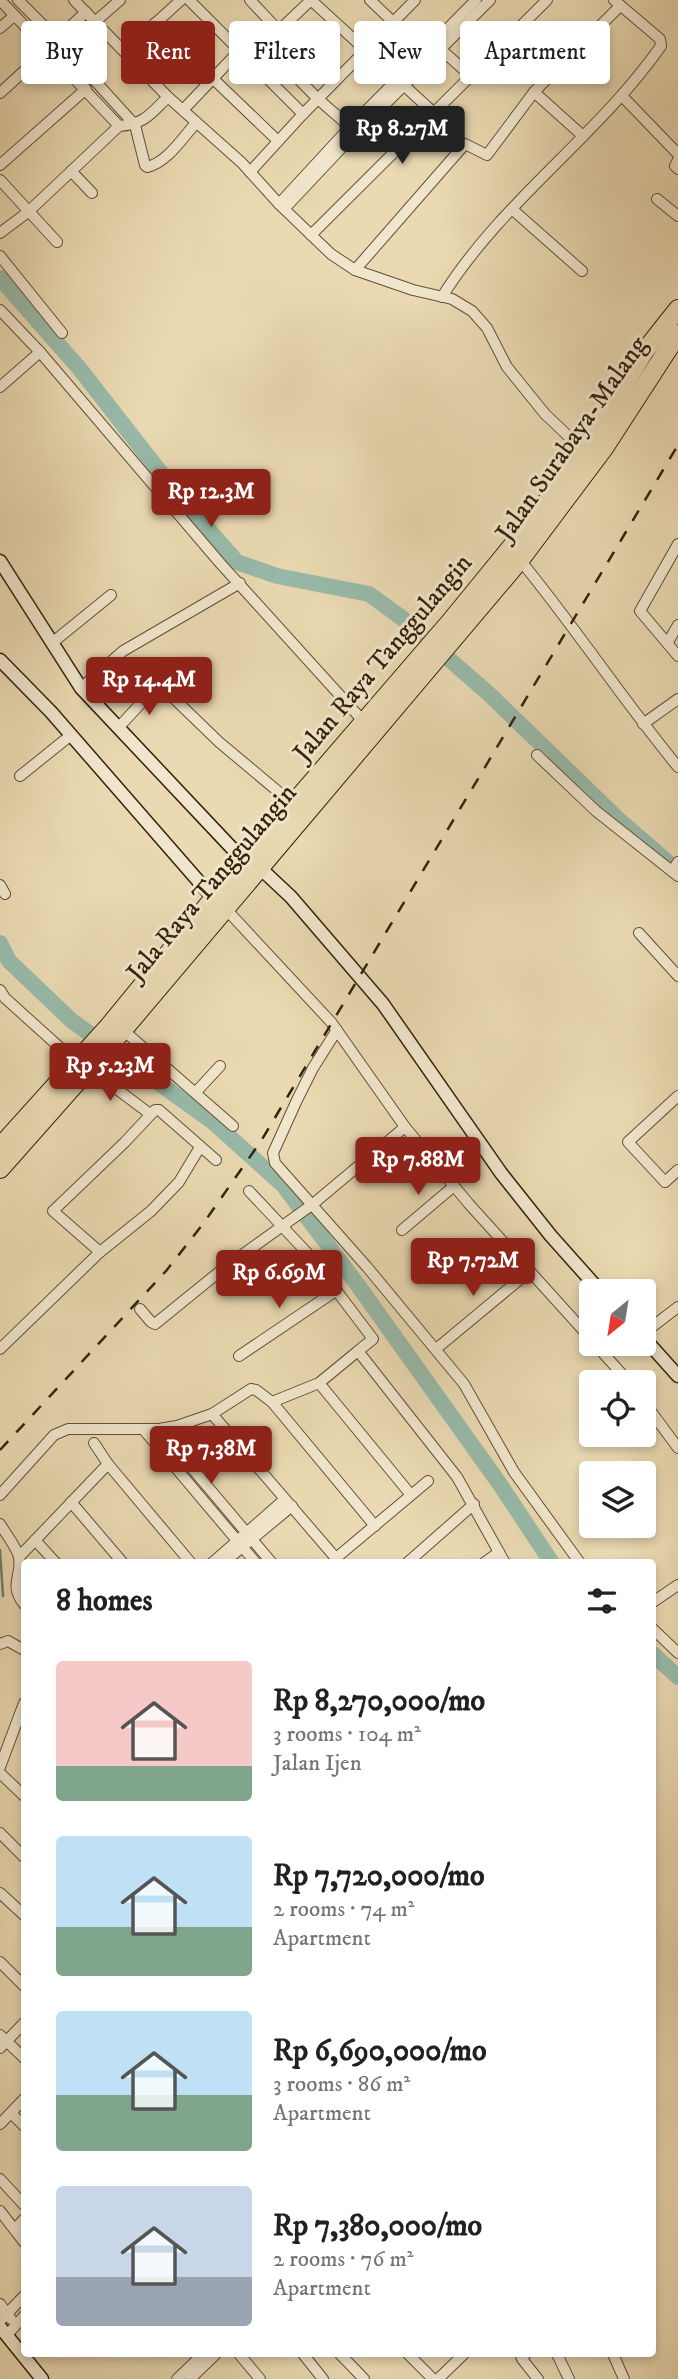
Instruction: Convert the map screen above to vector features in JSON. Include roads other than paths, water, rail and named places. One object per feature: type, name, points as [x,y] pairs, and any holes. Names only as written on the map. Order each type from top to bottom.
[{"type":"highway","name":"Jalan Raya Tanggulangin","points":[[449,634],[584,451],[644,352],[678,309]]},
{"type":"highway","name":"Jalan Surabaya-Malang","points":[[449,634],[520,560],[604,449],[678,334]]},
{"type":"highway","points":[[426,662],[449,634]]},
{"type":"highway","name":"Jalan Raya Tanggulangin","points":[[251,864],[293,804],[346,755],[364,722],[426,662]]},
{"type":"highway","name":"Jala Raya Tanggulangin","points":[[84,1064],[116,1030],[251,864],[426,662]]},
{"type":"highway","points":[[0,1147],[84,1064]]},
{"type":"highway","points":[[0,1169],[84,1064]]},
{"type":"street","points":[[0,0],[21,23]]},
{"type":"street","points":[[18,0],[39,21]]},
{"type":"street","points":[[74,0],[96,21],[120,0]]},
{"type":"street","points":[[157,21],[181,0]]},
{"type":"street","points":[[189,0],[229,41]]},
{"type":"street","points":[[250,0],[270,21]]},
{"type":"street","points":[[288,21],[311,0],[354,40]]},
{"type":"street","points":[[370,0],[392,21]]},
{"type":"street","points":[[396,21],[415,0]]},
{"type":"street","points":[[446,35],[476,0]]},
{"type":"street","points":[[446,38],[488,0]]},
{"type":"street","points":[[526,21],[547,0]]},
{"type":"street","points":[[355,270],[465,144],[487,155],[534,92],[617,3],[662,43],[622,96],[461,266],[442,298]]},
{"type":"street","points":[[76,21],[86,12]]},
{"type":"street","points":[[0,28],[14,16]]},
{"type":"street","points":[[107,32],[121,47]]},
{"type":"street","points":[[446,54],[460,66]]},
{"type":"street","points":[[215,74],[229,61]]},
{"type":"street","points":[[250,172],[354,63]]},
{"type":"street","points":[[0,93],[21,74]]},
{"type":"street","points":[[215,82],[278,141]]},
{"type":"street","points":[[81,84],[119,126]]},
{"type":"street","points":[[98,84],[135,125],[145,165],[150,167],[170,152],[196,123]]},
{"type":"street","points":[[156,84],[250,172],[331,254],[355,270],[412,290],[452,299],[479,318],[507,367],[545,414],[584,451]]},
{"type":"street","points":[[183,110],[206,84]]},
{"type":"street","points":[[272,84],[303,114]]},
{"type":"street","points":[[303,84],[350,127]]},
{"type":"street","points":[[282,206],[350,127],[400,84]]},
{"type":"street","points":[[282,206],[400,84]]},
{"type":"street","points":[[404,84],[434,113]]},
{"type":"street","points":[[311,235],[463,84]]},
{"type":"street","points":[[0,164],[86,89]]},
{"type":"street","points":[[534,92],[583,136]]},
{"type":"street","points":[[622,96],[678,154]]},
{"type":"street","points":[[0,233],[28,212],[119,126],[135,125],[142,121],[168,97]]},
{"type":"street","points":[[678,160],[675,166],[678,169]]},
{"type":"street","points":[[71,171],[92,192]]},
{"type":"street","points":[[0,180],[57,242]]},
{"type":"street","points":[[657,199],[678,216]]},
{"type":"street","points":[[513,210],[582,271]]},
{"type":"street","points":[[0,256],[62,333]]},
{"type":"street","points":[[0,310],[40,352],[212,553],[364,722]]},
{"type":"street","points":[[0,387],[40,352]]},
{"type":"street","points":[[678,544],[640,611],[678,656]]},
{"type":"street","points":[[520,560],[568,619],[643,724],[678,767]]},
{"type":"street","points":[[0,561],[81,688],[251,864],[291,897],[383,1004],[501,1173],[589,1279]]},
{"type":"street","points":[[81,688],[123,651],[240,583]]},
{"type":"street","points":[[51,643],[111,596]]},
{"type":"street","points":[[667,642],[678,625]]},
{"type":"street","points":[[0,660],[337,1030],[405,1126],[454,1186],[579,1325]]},
{"type":"street","points":[[118,728],[157,685],[160,685],[219,742],[293,804]]},
{"type":"street","points":[[643,724],[678,699]]},
{"type":"street","points":[[20,776],[71,735]]},
{"type":"street","points":[[537,755],[596,811],[675,870]]},
{"type":"street","points":[[639,933],[678,976]]},
{"type":"street","points":[[0,990],[5,998],[84,1064],[150,1114]]},
{"type":"street","points":[[116,1030],[196,1092],[233,1126]]},
{"type":"street","points":[[337,1030],[313,1068],[273,1153],[275,1163],[309,1206],[436,1349],[470,1394],[514,1472],[577,1559]]},
{"type":"street","points":[[196,1092],[220,1066]]},
{"type":"street","points":[[678,1096],[628,1142],[665,1182],[678,1170]]},
{"type":"street","points":[[100,1252],[53,1211],[155,1110],[159,1110],[216,1160]]},
{"type":"street","points":[[140,1309],[155,1324],[224,1268],[286,1225],[405,1126]]},
{"type":"street","points":[[0,1349],[100,1252],[160,1202],[179,1182],[200,1147]]},
{"type":"street","points":[[402,1230],[454,1186]]},
{"type":"street","points":[[249,1191],[286,1225],[373,1339],[319,1384],[272,1402]]},
{"type":"street","points":[[436,1349],[530,1270]]},
{"type":"street","points":[[239,1356],[337,1290]]},
{"type":"street","points":[[656,1324],[678,1307]]},
{"type":"street","points":[[358,1351],[457,1477],[503,1559]]},
{"type":"street","points":[[656,1351],[678,1376]]},
{"type":"street","points":[[606,1356],[618,1370]]},
{"type":"street","points":[[319,1384],[411,1495]]},
{"type":"street","points":[[0,1495],[54,1435],[79,1427],[159,1429],[177,1426],[212,1414],[251,1389],[272,1402],[374,1526]]},
{"type":"street","points":[[212,1414],[337,1559]]},
{"type":"street","points":[[656,1418],[678,1448]]},
{"type":"street","points":[[143,1429],[252,1559]]},
{"type":"street","points":[[159,1429],[269,1559]]},
{"type":"street","points":[[94,1443],[108,1464],[188,1559]]},
{"type":"street","points":[[19,1557],[108,1464]]},
{"type":"street","points":[[339,1559],[428,1481]]},
{"type":"street","points":[[71,1502],[120,1559]]},
{"type":"street","points":[[218,1559],[289,1502]]},
{"type":"street","points":[[412,1559],[474,1504]]},
{"type":"street","points":[[0,1524],[19,1557],[16,1586],[21,1599]]},
{"type":"street","points":[[35,1540],[52,1559]]},
{"type":"street","points":[[226,1559],[239,1544]]},
{"type":"street","points":[[489,1559],[499,1552]]},
{"type":"street","points":[[656,1600],[678,1584]]},
{"type":"street","points":[[656,1632],[678,1653]]},
{"type":"street","points":[[0,1644],[8,1641],[21,1648]]},
{"type":"street","points":[[0,1766],[21,1711]]},
{"type":"street","points":[[0,1773],[21,1794]]},
{"type":"street","points":[[0,1833],[21,1854]]},
{"type":"street","points":[[0,1893],[21,1912]]},
{"type":"street","points":[[0,1962],[21,1983]]},
{"type":"street","points":[[21,2025],[2,2041],[21,2057]]},
{"type":"street","points":[[0,2124],[21,2102]]},
{"type":"street","points":[[11,2113],[21,2123]]},
{"type":"street","points":[[0,2179],[21,2202]]},
{"type":"street","points":[[0,2211],[21,2238]]},
{"type":"street","points":[[15,2229],[21,2222]]},
{"type":"street","points":[[4,2317],[21,2300]]},
{"type":"street","points":[[0,2304],[7,2329],[21,2349]]},
{"type":"street","points":[[7,2329],[21,2318]]},
{"type":"street","points":[[27,2357],[42,2379]]},
{"type":"street","points":[[177,2379],[200,2357]]},
{"type":"street","points":[[190,2379],[213,2357]]},
{"type":"street","points":[[242,2357],[260,2379]]},
{"type":"street","points":[[305,2357],[323,2379]]},
{"type":"street","points":[[343,2357],[364,2379]]},
{"type":"street","points":[[411,2357],[436,2379],[461,2357]]},
{"type":"street","points":[[521,2357],[538,2379]]},
{"type":"street","points":[[558,2357],[569,2379]]},
{"type":"street","points":[[614,2357],[624,2379]]},
{"type":"waterway","points":[[0,278],[79,368],[178,495],[237,562],[277,576],[369,594],[402,618],[489,694],[618,819],[678,871]]},
{"type":"waterway","points":[[0,943],[9,961],[72,1021],[213,1122],[283,1185],[499,1483],[549,1559]]},
{"type":"waterway","points":[[0,1550],[3,1596]]},
{"type":"waterway","points":[[656,1657],[678,1677]]},
{"type":"railway","points":[[0,1450],[166,1271],[203,1224],[261,1141],[678,445]]}]
